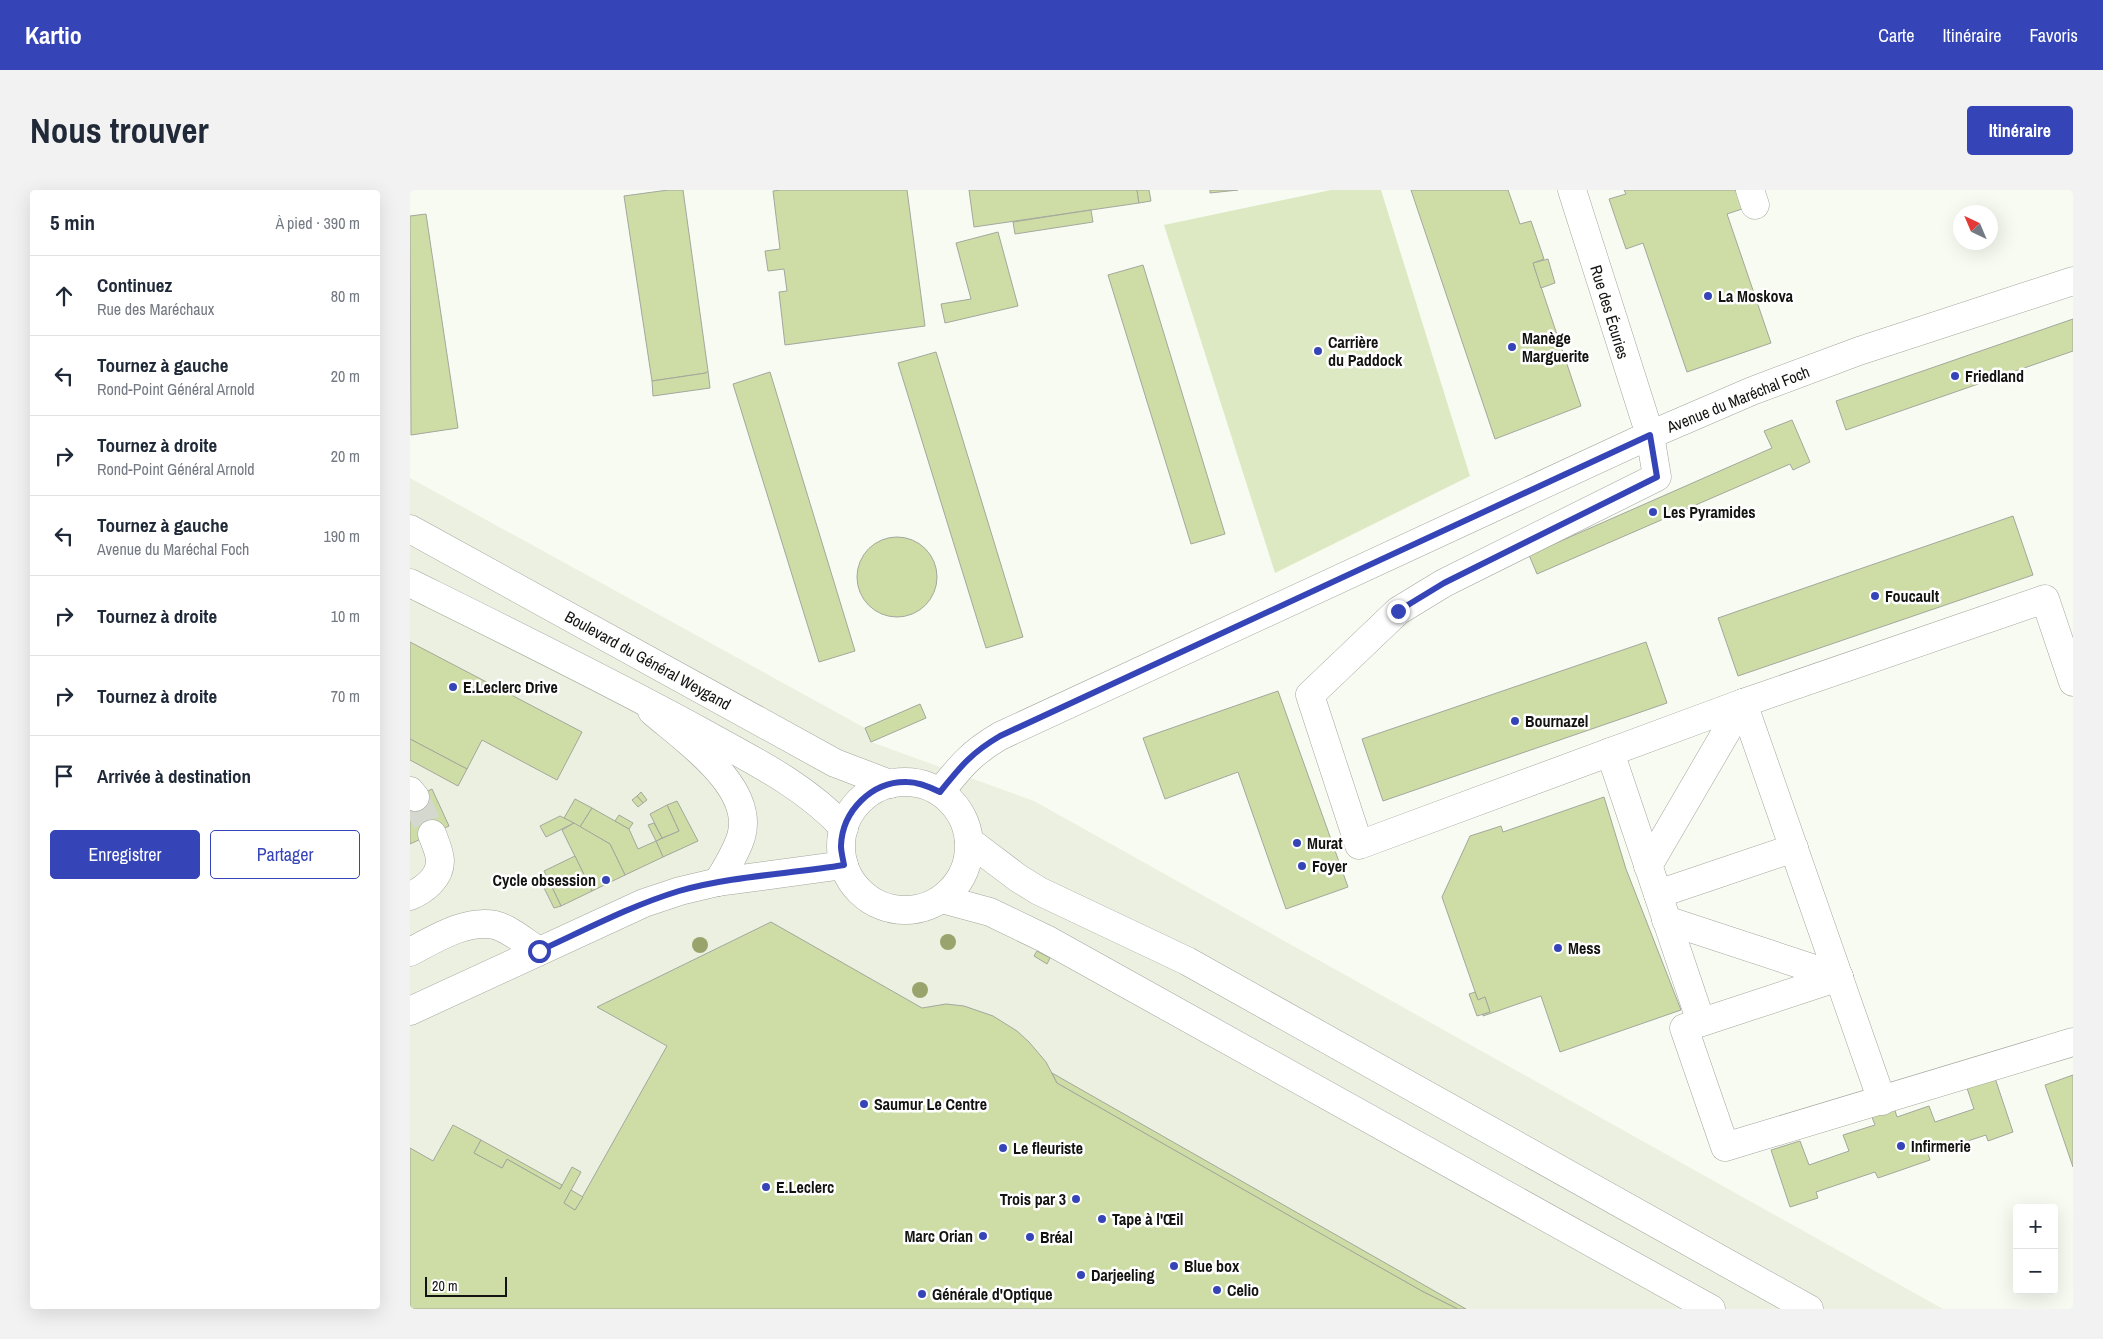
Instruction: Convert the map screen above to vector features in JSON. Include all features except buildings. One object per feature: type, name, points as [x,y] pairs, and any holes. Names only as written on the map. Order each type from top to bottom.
[{"type":"main road","name":"Rue des Écuries","points":[[1572,190],[1650,435],[1657,477],[1444,583],[1398,611],[1310,695],[1359,845],[1610,752]]},
{"type":"main road","name":"Avenue du Maréchal Foch","points":[[940,792],[964,761],[981,747],[1000,736],[1650,435],[1752,391],[1859,351],[2073,281]]},
{"type":"main road","name":"Boulevard du Général Weygand","points":[[410,529],[835,763],[890,784]]},
{"type":"main road","points":[[410,583],[633,694],[784,779],[814,799],[844,828]]},
{"type":"main road","points":[[1701,1022],[1610,752],[1743,703],[2045,599],[2073,682]]},
{"type":"main road","points":[[633,694],[721,772],[739,799],[743,816],[741,837],[718,882]]},
{"type":"main road","points":[[1743,703],[1882,1101]]},
{"type":"main road","points":[[1648,866],[1743,703]]},
{"type":"main road","points":[[907,782],[925,785],[940,792],[961,813],[967,827],[969,841],[967,863],[958,883],[942,899],[918,909],[904,911],[884,907],[867,898],[853,883],[844,865],[841,846],[844,828],[851,813],[861,800],[874,790],[890,784],[907,782]]},
{"type":"main road","points":[[410,896],[422,890],[433,879],[438,870],[440,860],[432,834]]},
{"type":"main road","points":[[969,841],[1018,878],[1039,891],[1187,961],[1809,1309]]},
{"type":"main road","points":[[1658,894],[1794,848]]},
{"type":"main road","points":[[410,1011],[644,903],[680,891],[718,882],[844,865]]},
{"type":"main road","points":[[942,899],[990,912],[1046,939],[1711,1309]]},
{"type":"main road","points":[[1666,920],[1839,976]]},
{"type":"main road","points":[[410,952],[450,931],[484,925],[495,925],[539,951]]},
{"type":"main road","points":[[1839,976],[1684,1028],[1725,1148],[2073,1042]]},
{"type":"shaded area","points":[[410,478],[865,728],[871,742],[1034,801],[1943,1309],[410,1309]]},
{"type":"green space","name":"Carrière du Paddock","points":[[1331,190],[1381,190],[1470,476],[1275,573],[1164,225]]},
{"type":"tunnel","points":[[415,797],[432,834]]},
{"type":"place","name":"La Moskova","points":[[1708,296]]},
{"type":"place","name":"Manège Marguerite","points":[[1512,347]]},
{"type":"place","name":"Carrière du Paddock","points":[[1318,351]]},
{"type":"place","name":"Friedland","points":[[1955,376]]},
{"type":"place","name":"Les Pyramides","points":[[1653,512]]},
{"type":"place","name":"Foucault","points":[[1875,596]]},
{"type":"place","name":"E.Leclerc Drive","points":[[453,687]]},
{"type":"place","name":"Bournazel","points":[[1515,721]]},
{"type":"place","name":"Murat","points":[[1297,843]]},
{"type":"place","name":"Foyer","points":[[1302,866]]},
{"type":"place","name":"Cycle obsession","points":[[606,880]]},
{"type":"place","name":"Mess","points":[[1558,948]]},
{"type":"place","name":"Saumur Le Centre","points":[[864,1104]]},
{"type":"place","name":"Infirmerie","points":[[1901,1146]]},
{"type":"place","name":"Le fleuriste","points":[[1003,1148]]},
{"type":"place","name":"E.Leclerc","points":[[766,1187]]},
{"type":"place","name":"Trois par 3","points":[[1076,1199]]},
{"type":"place","name":"Tape à l'Œil","points":[[1102,1219]]},
{"type":"place","name":"Marc Orian","points":[[983,1236]]},
{"type":"place","name":"Bréal","points":[[1030,1237]]},
{"type":"place","name":"Blue box","points":[[1174,1266]]},
{"type":"place","name":"Darjeeling","points":[[1081,1275]]},
{"type":"place","name":"Celio","points":[[1217,1290]]},
{"type":"place","name":"Générale d'Optique","points":[[922,1294]]},
{"type":"route","points":[[539,951],[644,903],[680,891],[718,882],[844,865],[841,846],[844,828],[851,813],[861,800],[874,790],[890,784],[907,782],[925,785],[940,792],[964,761],[981,747],[1000,736],[1650,435],[1657,477],[1444,583],[1398,611]]}]
